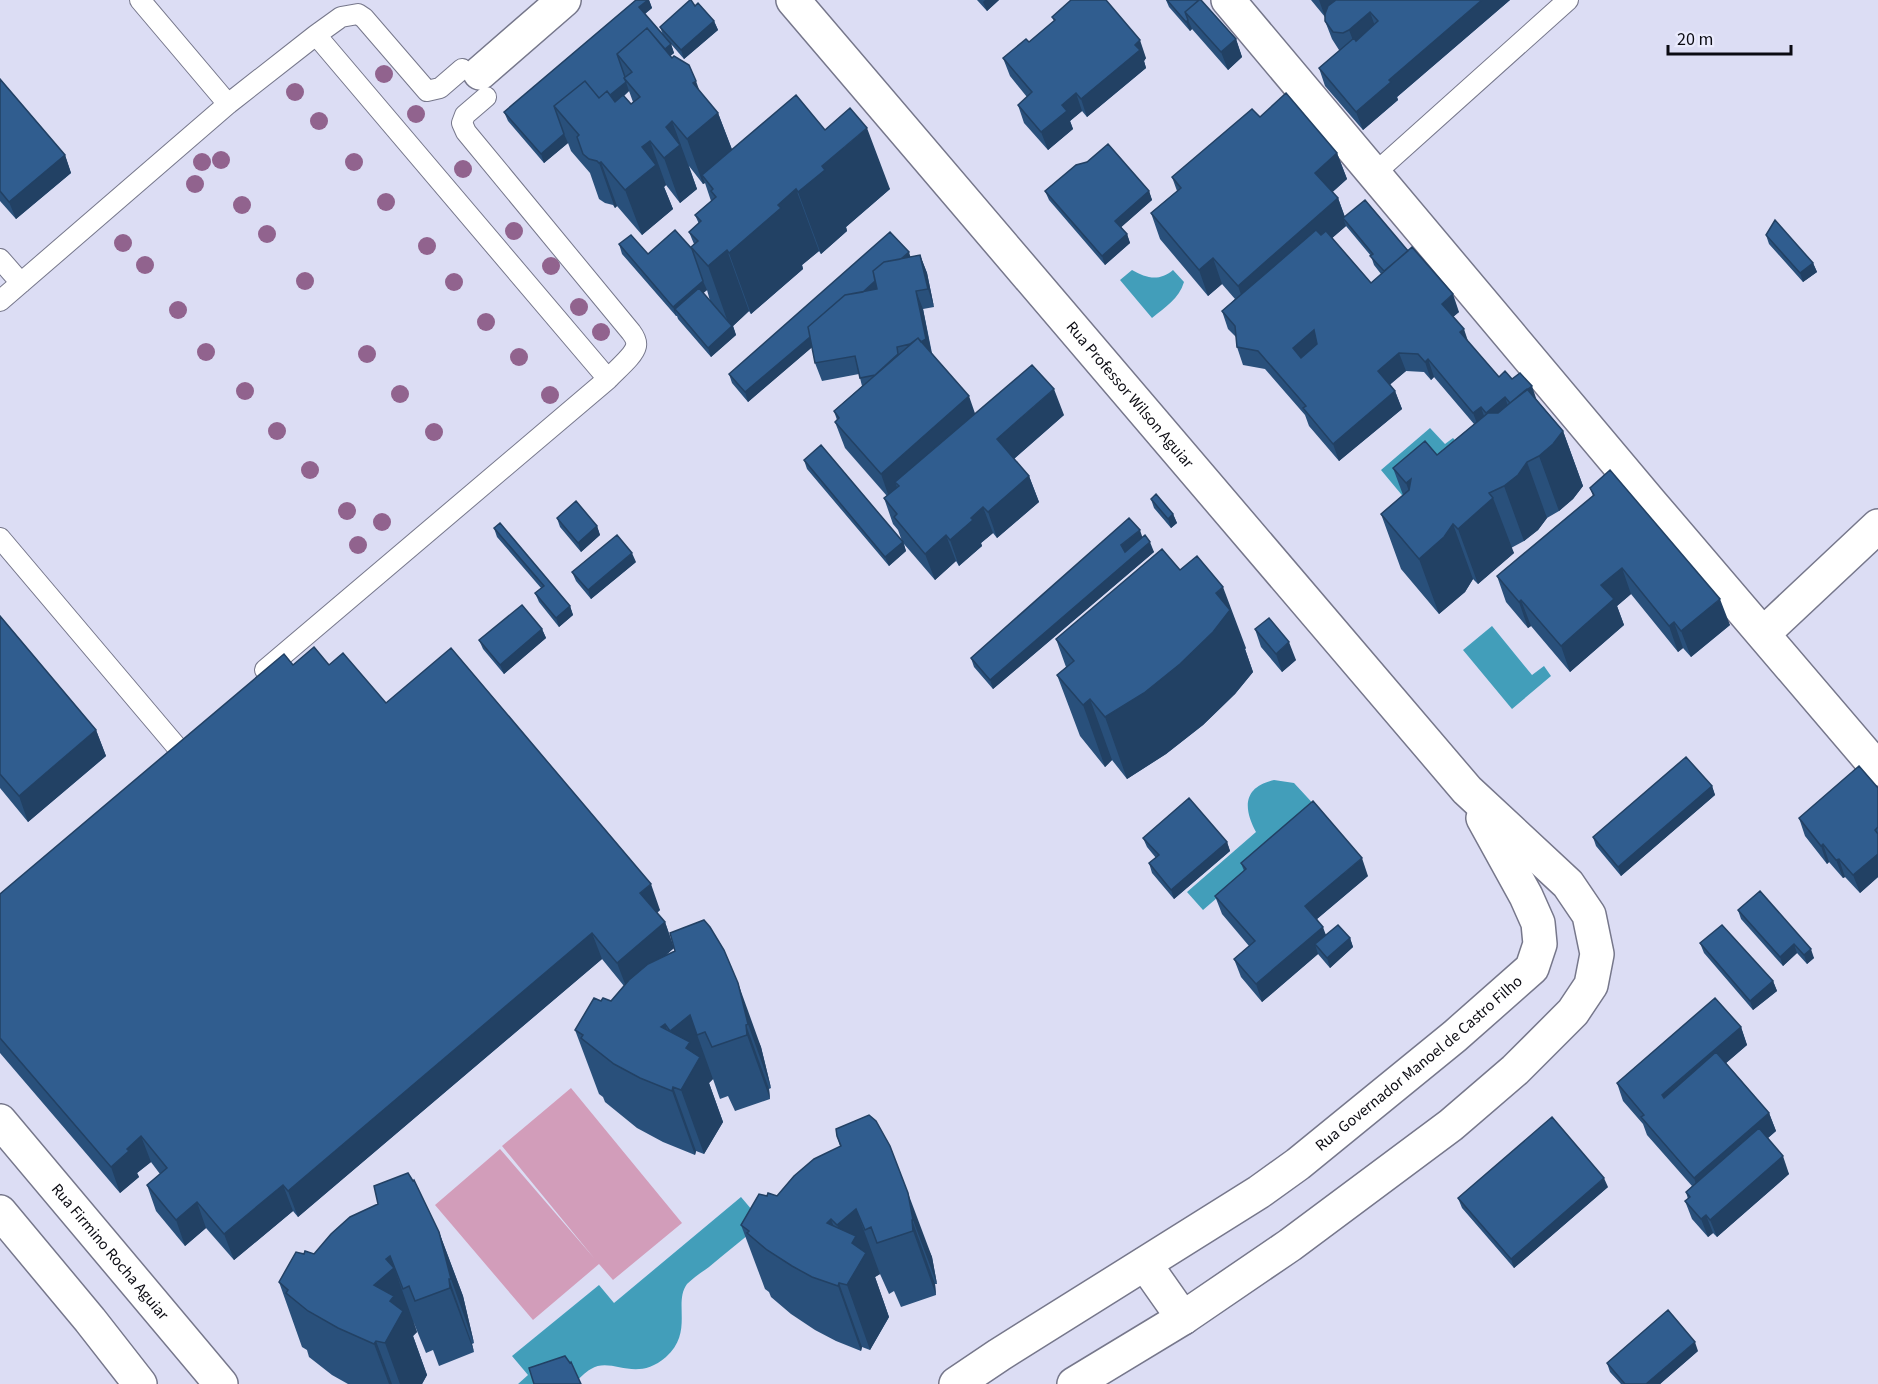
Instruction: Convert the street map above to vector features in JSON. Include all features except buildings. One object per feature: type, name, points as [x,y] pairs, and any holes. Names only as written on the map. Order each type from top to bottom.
[{"type":"street","points":[[476,80],[564,0]]},
{"type":"street","name":"Rua Professor Wilson Aguiar","points":[[793,0],[1467,790]]},
{"type":"street","points":[[1228,0],[1878,769]]},
{"type":"street","points":[[1763,634],[1878,526]]},
{"type":"street","points":[[1074,1384],[1183,1318],[1290,1245],[1450,1125],[1515,1070],[1573,1012],[1591,985],[1597,954],[1588,915],[1568,884],[1467,790]]},
{"type":"street","name":"Rua Governador Manoel de Castro Filho","points":[[957,1384],[999,1355],[1259,1192],[1298,1164],[1455,1036],[1532,968],[1540,944],[1538,923],[1526,896],[1467,790]]},
{"type":"street","name":"Rua Firmino Rocha Aguiar","points":[[0,1120],[221,1384]]},
{"type":"street","points":[[0,1212],[140,1384]]},
{"type":"street","points":[[1145,1264],[1183,1318]]},
{"type":"lane","points":[[140,0],[228,104]]},
{"type":"lane","points":[[1374,174],[1568,0]]},
{"type":"lane","points":[[0,301],[228,104],[341,17],[358,14],[364,18],[428,91],[476,80],[462,123],[466,132],[632,332],[636,346],[608,379],[259,676]]},
{"type":"lane","points":[[316,35],[608,379]]},
{"type":"lane","points":[[0,259],[21,283]]},
{"type":"lane","points":[[0,538],[176,747]]},
{"type":"lane","points":[[160,760],[194,732]]},
{"type":"shaded area","points":[[571,1088],[682,1223],[613,1280],[599,1264],[533,1320],[435,1205],[500,1149],[594,1258],[502,1146]]},
{"type":"water","points":[[1132,270],[1152,278],[1163,276],[1173,270],[1184,282],[1175,298],[1152,318],[1120,280]]},
{"type":"water","points":[[1430,428],[1445,444],[1453,438],[1465,451],[1406,500],[1381,470]]},
{"type":"water","points":[[1492,626],[1532,675],[1544,666],[1551,676],[1512,709],[1463,650]]},
{"type":"water","points":[[1274,780],[1294,783],[1319,810],[1203,910],[1187,892],[1256,832],[1249,815],[1248,800],[1256,788]]},
{"type":"water","points":[[741,1197],[763,1223],[687,1284],[683,1292],[679,1338],[666,1357],[655,1365],[644,1368],[599,1366],[591,1369],[574,1384],[518,1384],[528,1375],[512,1356],[599,1285],[614,1303]]}]
